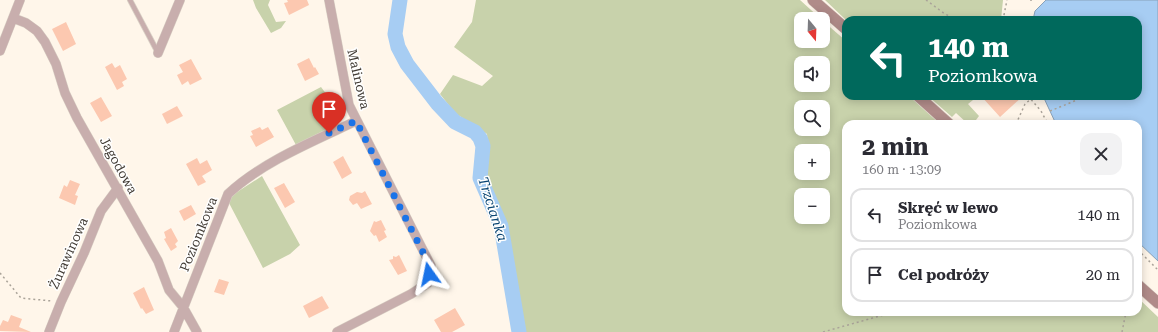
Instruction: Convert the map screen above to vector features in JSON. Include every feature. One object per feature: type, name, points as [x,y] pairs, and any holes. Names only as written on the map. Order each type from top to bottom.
[{"type":"main road","points":[[813,0],[842,25]]},
{"type":"main road","points":[[922,100],[944,120]]},
{"type":"main road","points":[[1142,289],[1158,303]]},
{"type":"street","points":[[0,50],[20,0]]},
{"type":"street","points":[[158,53],[180,0]]},
{"type":"street","name":"Malinowa","points":[[329,0],[349,105],[430,266],[428,283],[411,294],[337,332]]},
{"type":"street","name":"Jagodowa","points":[[13,18],[26,23],[37,30],[45,42],[56,64],[65,92],[77,118],[158,261],[169,290],[183,306],[198,332]]},
{"type":"street","name":"Poziomkowa","points":[[174,332],[228,194],[241,182],[290,153],[356,121]]},
{"type":"street","name":"Żurawinowa","points":[[49,332],[60,302],[84,254],[101,211],[118,188]]},
{"type":"lane","points":[[130,0],[158,53]]},
{"type":"path","points":[[926,0],[949,16]]},
{"type":"path","points":[[1004,16],[1007,0]]},
{"type":"path","points":[[1018,120],[1025,104],[1029,100]]},
{"type":"path","points":[[1033,100],[1046,120]]},
{"type":"path","points":[[1050,111],[1077,100]]},
{"type":"path","points":[[1142,254],[1158,270]]},
{"type":"path","points":[[0,273],[21,298],[60,302]]},
{"type":"path","points":[[823,332],[880,316]]},
{"type":"path","points":[[1122,332],[1125,316]]},
{"type":"green space","points":[[253,0],[270,0],[268,5],[276,22],[286,21],[281,28],[271,33]]},
{"type":"green space","points":[[476,0],[800,0],[813,12],[794,12],[794,48],[830,48],[830,27],[842,38],[842,100],[913,100],[936,120],[842,120],[842,316],[1142,316],[1142,302],[1158,317],[1158,332],[525,332],[505,220],[484,177],[488,147],[487,134],[455,113],[440,94],[453,75],[482,86],[493,76],[454,47],[472,22]]},
{"type":"green space","points":[[825,0],[1003,0],[1001,16],[842,16]]},
{"type":"green space","points":[[321,87],[333,103],[335,125],[296,145],[277,110]]},
{"type":"green space","points":[[933,100],[973,100],[968,104],[979,116],[976,120],[964,120],[956,113],[952,117]]},
{"type":"green space","points":[[262,176],[300,245],[290,254],[263,268],[229,203],[231,196]]},
{"type":"water","points":[[1046,0],[1158,0],[1158,261],[1142,246],[1142,120],[1054,120],[1045,100],[1142,100],[1142,16],[1034,16],[1035,11]]},
{"type":"building","points":[[287,0],[307,0],[309,5],[289,15],[284,3],[288,2]]},
{"type":"building","points":[[66,22],[76,44],[63,51],[52,29]]},
{"type":"building","points":[[309,58],[319,74],[305,81],[297,64]]},
{"type":"building","points":[[191,59],[202,79],[190,85],[188,81],[182,85],[177,75],[183,72],[179,65]]},
{"type":"building","points":[[112,63],[115,68],[120,65],[127,79],[122,82],[124,86],[117,90],[105,67]]},
{"type":"building","points":[[101,97],[112,116],[101,122],[90,103]]},
{"type":"building","points":[[985,100],[1019,100],[1000,117]]},
{"type":"building","points":[[177,106],[183,116],[167,124],[162,114]]},
{"type":"building","points":[[260,127],[262,130],[268,127],[274,137],[256,147],[250,136],[253,135],[251,131]]},
{"type":"building","points":[[343,156],[352,173],[342,179],[333,162]]},
{"type":"building","points":[[197,158],[200,164],[207,160],[212,170],[202,176],[206,182],[198,186],[186,164]]},
{"type":"building","points":[[70,180],[80,184],[75,195],[78,196],[75,205],[59,198],[64,185],[67,187]]},
{"type":"building","points":[[284,183],[295,202],[285,208],[274,188]]},
{"type":"building","points":[[365,191],[372,204],[361,209],[357,203],[353,205],[349,200],[350,196],[357,192],[362,193]]},
{"type":"building","points":[[191,205],[196,214],[184,221],[179,211]]},
{"type":"building","points":[[381,220],[386,230],[384,231],[387,237],[379,242],[376,235],[374,236],[370,231],[374,221],[376,222]]},
{"type":"building","points":[[171,228],[178,241],[175,244],[177,247],[171,251],[164,239],[166,238],[164,232]]},
{"type":"building","points":[[399,255],[407,271],[398,275],[389,260],[393,259],[393,256],[396,257]]},
{"type":"building","points":[[219,279],[229,282],[224,295],[214,292]]},
{"type":"building","points":[[144,287],[154,310],[146,314],[142,308],[141,309],[133,293]]},
{"type":"building","points":[[322,296],[329,308],[309,318],[303,306]]},
{"type":"building","points":[[455,308],[465,325],[452,332],[441,332],[434,320]]},
{"type":"building","points":[[11,315],[22,319],[19,327],[31,332],[0,331],[0,326],[3,320],[8,322]]},
{"type":"waterway","name":"Trzcianka","points":[[400,0],[395,34],[398,47],[407,64],[437,103],[455,122],[475,132],[480,138],[483,146],[480,178],[501,226],[519,332]]},
{"type":"route","points":[[329,133],[356,121],[430,266],[429,274]]}]
